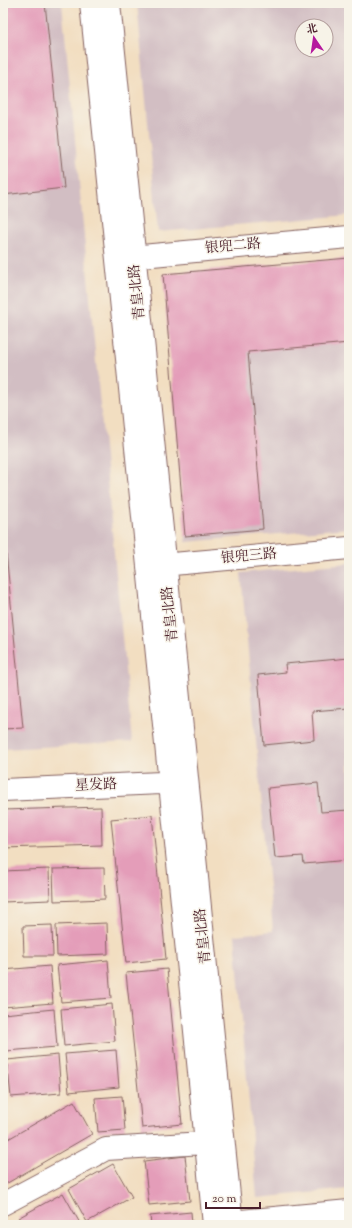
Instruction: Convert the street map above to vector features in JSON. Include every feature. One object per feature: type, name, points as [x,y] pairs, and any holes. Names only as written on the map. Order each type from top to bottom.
[{"type":"street","name":"青皇北路","points":[[91,3],[126,257]]},
{"type":"street","name":"青皇北路","points":[[109,3],[126,257],[223,1224]]},
{"type":"street","name":"银兜二路","points":[[126,257],[349,237]]},
{"type":"street","name":"银兜三路","points":[[157,565],[349,548]]},
{"type":"street","name":"星发路","points":[[3,790],[179,782]]},
{"type":"street","points":[[3,1204],[106,1149],[215,1143]]},
{"type":"street","points":[[223,1224],[349,1211]]},
{"type":"shaded area","points":[[3,3],[62,3],[132,742],[3,749]]},
{"type":"shaded area","points":[[137,3],[349,3],[349,215],[158,232]]},
{"type":"shaded area","points":[[349,258],[349,528],[186,542],[163,274]]},
{"type":"shaded area","points":[[349,563],[349,1189],[257,1198],[235,935],[273,931],[241,573]]},
{"type":"building","points":[[3,3],[45,3],[64,188],[3,195]]},
{"type":"building","points":[[349,258],[349,343],[248,352],[263,529],[185,536],[163,274]]},
{"type":"building","points":[[4,531],[23,728],[3,729]]},
{"type":"building","points":[[349,658],[349,708],[312,711],[314,740],[264,745],[258,675],[286,672],[285,664]]},
{"type":"building","points":[[318,783],[321,812],[349,810],[349,860],[304,864],[303,856],[275,858],[268,788]]},
{"type":"building","points":[[101,807],[102,845],[3,848],[3,810]]},
{"type":"building","points":[[152,815],[166,959],[126,963],[111,819]]},
{"type":"building","points":[[104,868],[105,899],[54,901],[53,869]]},
{"type":"building","points":[[49,869],[50,900],[3,902],[3,871]]},
{"type":"building","points":[[107,923],[108,954],[57,956],[56,925]]},
{"type":"building","points":[[52,925],[53,956],[24,956],[23,926]]},
{"type":"building","points":[[108,960],[111,998],[61,1002],[57,965]]},
{"type":"building","points":[[50,966],[53,1003],[3,1007],[3,970]]},
{"type":"building","points":[[167,969],[182,1124],[142,1128],[126,973]]},
{"type":"building","points":[[112,1004],[115,1041],[64,1046],[61,1009]]},
{"type":"building","points":[[54,1009],[57,1047],[6,1051],[3,1014]]},
{"type":"building","points":[[116,1050],[119,1087],[69,1092],[65,1054]]},
{"type":"building","points":[[58,1055],[61,1093],[11,1097],[7,1060]]},
{"type":"building","points":[[122,1096],[125,1130],[98,1132],[95,1098]]},
{"type":"building","points":[[74,1101],[92,1134],[4,1185],[3,1142]]},
{"type":"building","points":[[185,1156],[190,1201],[149,1205],[144,1161]]},
{"type":"building","points":[[113,1164],[132,1197],[87,1222],[69,1189]]},
{"type":"building","points":[[63,1193],[81,1225],[22,1225],[18,1218]]},
{"type":"building","points":[[191,1212],[192,1225],[151,1225],[150,1216]]}]
